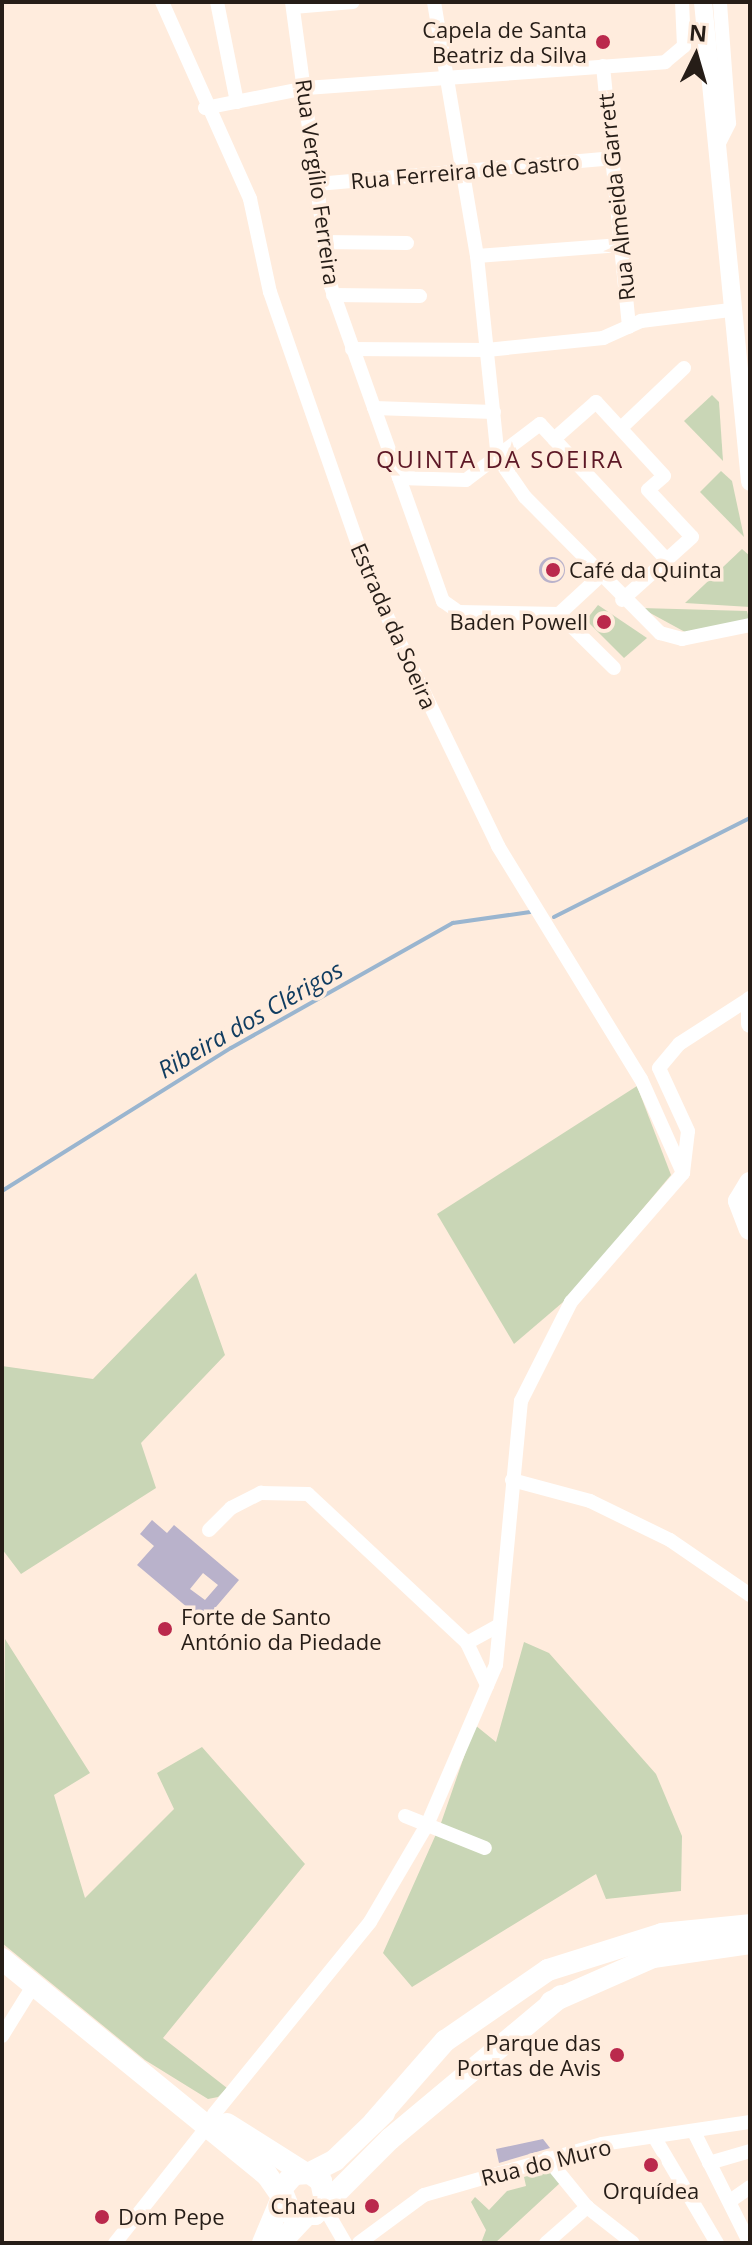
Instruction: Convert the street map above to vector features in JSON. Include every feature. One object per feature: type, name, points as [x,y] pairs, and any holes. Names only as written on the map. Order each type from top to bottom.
[{"type":"main road","points":[[750,1183],[739,1201],[750,1229]]},
{"type":"main road","points":[[282,2240],[318,2212],[382,2130],[495,2016],[607,1950],[662,1934],[750,1925]]},
{"type":"main road","points":[[263,2243],[288,2178],[335,2160],[382,2130],[502,2028],[561,1996],[653,1957],[750,1943]]},
{"type":"main road","points":[[2,1959],[131,2064],[210,2121],[321,2181],[318,2212]]},
{"type":"main road","points":[[210,2121],[267,2175],[281,2198],[318,2212]]},
{"type":"street","name":"Estrada da Soeira","points":[[162,2],[205,108],[250,199],[270,292],[372,585],[498,846],[641,1079],[683,1173]]},
{"type":"street","points":[[217,2],[237,102]]},
{"type":"street","points":[[293,5],[353,2]]},
{"type":"street","points":[[434,2],[477,256],[498,458],[599,577],[660,633],[682,639],[750,625]]},
{"type":"street","points":[[205,108],[306,88],[603,66],[679,57],[682,2]]},
{"type":"street","points":[[703,2],[730,310],[750,482]]},
{"type":"street","points":[[716,149],[729,123],[720,2]]},
{"type":"street","name":"Rua Vergílio Ferreira","points":[[293,5],[306,88],[323,242],[333,295],[450,609],[559,614]]},
{"type":"street","name":"Rua Almeida Garrett","points":[[603,66],[629,327]]},
{"type":"street","name":"Rua Ferreira de Castro","points":[[317,184],[612,158]]},
{"type":"street","points":[[323,242],[407,243]]},
{"type":"street","points":[[477,256],[621,245]]},
{"type":"street","points":[[333,295],[420,296]]},
{"type":"street","points":[[352,349],[487,350],[603,338],[629,327],[730,310]]},
{"type":"street","points":[[621,428],[684,368]]},
{"type":"street","points":[[554,439],[596,402],[664,476],[648,490],[692,537],[622,600]]},
{"type":"street","points":[[374,408],[494,412]]},
{"type":"street","points":[[399,478],[466,480],[540,424],[667,560]]},
{"type":"street","points":[[599,577],[559,614],[614,668]]},
{"type":"street","points":[[115,2243],[377,1912],[427,1825],[487,1685],[499,1625],[521,1401],[540,1357],[571,1302],[683,1173],[688,1131],[659,1068],[679,1044],[750,999]]},
{"type":"street","points":[[750,999],[750,1024]]},
{"type":"street","points":[[718,1019],[736,1015],[750,1024]]},
{"type":"street","points":[[512,1480],[590,1501],[670,1540],[750,1595]]},
{"type":"street","points":[[209,1530],[231,1508],[261,1493],[308,1494],[467,1643],[487,1685]]},
{"type":"street","points":[[467,1643],[499,1625]]},
{"type":"street","points":[[405,1816],[485,1848]]},
{"type":"street","points":[[2,2036],[40,1992]]},
{"type":"street","name":"Rua do Muro","points":[[359,2243],[424,2195],[547,2158],[750,2122]]},
{"type":"street","points":[[694,2132],[749,2242]]},
{"type":"street","points":[[656,2140],[717,2243]]},
{"type":"street","points":[[709,2163],[750,2151]]},
{"type":"street","points":[[547,2158],[587,2207],[633,2243]]},
{"type":"street","points":[[730,2201],[750,2187]]},
{"type":"street","points":[[546,2243],[587,2207]]},
{"type":"street","points":[[318,2212],[345,2243]]},
{"type":"green space","points":[[712,395],[719,402],[723,461],[684,421]]},
{"type":"green space","points":[[721,471],[732,481],[744,537],[700,492]]},
{"type":"green space","points":[[742,549],[750,556],[750,607],[685,603]]},
{"type":"green space","points":[[598,605],[647,638],[624,658],[586,620]]},
{"type":"green space","points":[[641,608],[747,611],[749,619],[685,632]]},
{"type":"green space","points":[[637,1086],[671,1175],[569,1297],[514,1344],[437,1214]]},
{"type":"green space","points":[[196,1273],[225,1355],[141,1443],[156,1488],[21,1574],[2,1549],[2,1366],[93,1379]]},
{"type":"green space","points":[[5,1639],[90,1773],[54,1795],[85,1898],[174,1809],[157,1773],[202,1747],[305,1864],[163,2038],[227,2088],[218,2097],[208,2099],[145,2060],[2,1943]]},
{"type":"green space","points":[[524,1642],[549,1653],[656,1774],[682,1836],[681,1891],[606,1899],[596,1874],[412,1987],[383,1953],[441,1823],[475,1725],[496,1742]]},
{"type":"green space","points":[[548,2170],[560,2183],[495,2243],[481,2243],[486,2230],[471,2202],[475,2197],[489,2210],[507,2191],[526,2186],[524,2177]]},
{"type":"building","name":"Café da Quinta","points":[[552,557],[561,561],[565,570],[561,579],[552,583],[543,579],[539,570],[543,561]]},
{"type":"building","points":[[152,1520],[167,1533],[174,1525],[239,1580],[198,1628],[188,1619],[194,1613],[137,1565],[154,1546],[140,1534]],"holes":[[[203,1573],[218,1585],[205,1600],[190,1589]]]},
{"type":"building","points":[[543,2139],[550,2148],[499,2163],[496,2149]]},
{"type":"waterway","name":"Ribeira dos Clérigos","points":[[554,917],[750,818]]},
{"type":"waterway","name":"Ribeira dos Clérigos","points":[[2,1191],[231,1048],[453,923],[530,912]]},
{"type":"place","name":"Capela de Santa Beatriz da Silva","points":[[603,42]]},
{"type":"place","name":"Café da Quinta","points":[[553,570]]},
{"type":"place","name":"Baden Powell","points":[[604,622]]},
{"type":"place","name":"Forte de Santo António da Piedade","points":[[165,1629]]},
{"type":"place","name":"Parque das Portas de Avis","points":[[617,2055]]},
{"type":"place","name":"Orquídea","points":[[651,2165]]},
{"type":"place","name":"Chateau","points":[[372,2206]]},
{"type":"place","name":"Dom Pepe","points":[[102,2217]]},
{"type":"district","name":"QUINTA DA SOEIRA","points":[[500,459]]}]
